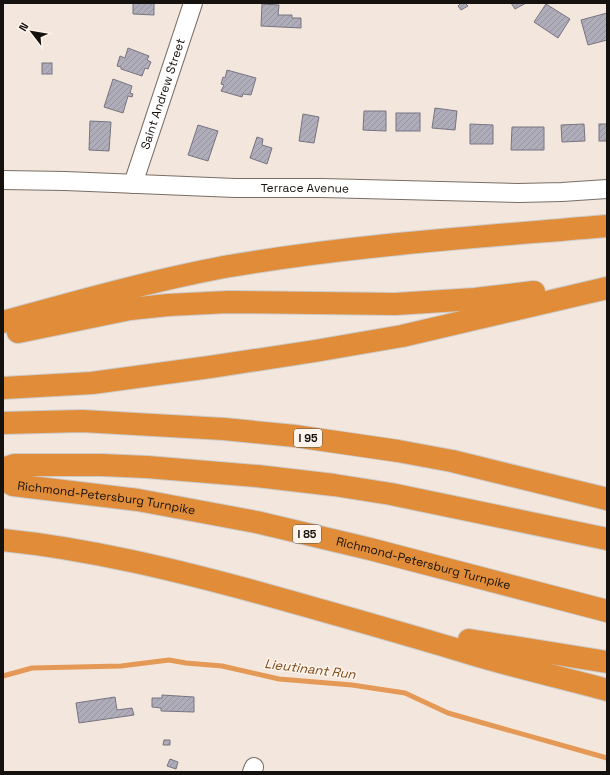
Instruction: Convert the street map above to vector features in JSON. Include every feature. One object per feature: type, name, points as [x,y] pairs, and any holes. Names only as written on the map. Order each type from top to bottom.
[{"type":"highway","points":[[3,322],[155,282],[232,266],[316,253],[389,245],[607,226]]},
{"type":"highway","points":[[3,334],[130,309],[168,305],[228,302],[395,304],[475,299],[607,284]]},
{"type":"highway","points":[[3,388],[92,383],[315,351],[402,336],[607,288]]},
{"type":"highway","name":"I 95","points":[[3,423],[82,422],[224,429],[294,436],[452,461],[607,499]]},
{"type":"highway","points":[[3,468],[14,465],[101,465],[147,467],[265,477],[391,494],[607,539]]},
{"type":"highway","name":"Richmond-Petersburg Turnpike","points":[[3,479],[13,485],[138,500],[256,522],[370,549],[607,611]]},
{"type":"highway","points":[[3,540],[66,548],[143,563],[208,579],[370,623],[464,652],[607,690]]},
{"type":"highway","points":[[370,623],[607,662]]},
{"type":"street","name":"Saint Andrew Street","points":[[133,184],[193,3]]},
{"type":"street","name":"Terrace Avenue","points":[[3,180],[235,188],[322,188],[518,193],[607,189]]},
{"type":"building","points":[[133,3],[154,3],[154,15],[133,14]]},
{"type":"building","points":[[461,3],[465,3],[468,6],[461,10],[458,6]]},
{"type":"building","points":[[511,3],[526,3],[515,9]]},
{"type":"building","points":[[262,4],[279,5],[278,15],[292,15],[292,18],[301,18],[301,28],[261,26]]},
{"type":"building","points":[[546,4],[570,19],[558,38],[534,22]]},
{"type":"building","points":[[607,13],[607,40],[588,45],[581,20]]},
{"type":"building","points":[[128,48],[149,56],[147,60],[151,62],[148,69],[145,68],[142,76],[121,69],[121,67],[117,66],[120,56],[125,58]]},
{"type":"building","points":[[42,63],[52,63],[52,74],[42,74]]},
{"type":"building","points":[[227,70],[256,78],[251,95],[243,94],[242,97],[221,91],[224,85],[221,84],[223,77],[225,78]]},
{"type":"building","points":[[113,79],[132,86],[130,93],[133,94],[132,97],[128,96],[123,113],[104,107]]},
{"type":"building","points":[[435,108],[457,111],[455,130],[432,128]]},
{"type":"building","points":[[364,111],[386,111],[386,131],[363,130]]},
{"type":"building","points":[[396,113],[420,113],[420,131],[396,131]]},
{"type":"building","points":[[303,114],[319,117],[314,143],[299,141]]},
{"type":"building","points":[[90,121],[111,122],[109,151],[89,150]]},
{"type":"building","points":[[470,124],[493,125],[493,144],[470,144]]},
{"type":"building","points":[[584,124],[585,141],[562,142],[561,125]]},
{"type":"building","points":[[599,124],[607,124],[607,141],[599,141]]},
{"type":"building","points":[[198,125],[218,131],[208,161],[188,155]]},
{"type":"building","points":[[512,127],[544,127],[544,150],[511,150]]},
{"type":"building","points":[[257,137],[263,139],[262,145],[272,148],[267,164],[250,158]]},
{"type":"building","points":[[162,695],[194,697],[194,712],[161,711],[161,708],[152,707],[152,698],[162,698]]},
{"type":"building","points":[[115,697],[117,710],[132,708],[134,715],[79,723],[76,703]]},
{"type":"building","points":[[164,740],[170,740],[170,745],[163,745]]},
{"type":"building","points":[[170,759],[178,762],[176,769],[167,766]]},
{"type":"waterway","name":"Lieutinant Run","points":[[3,676],[32,668],[121,666],[169,660],[222,666],[279,679],[352,685],[405,693],[448,713],[607,758]]}]
